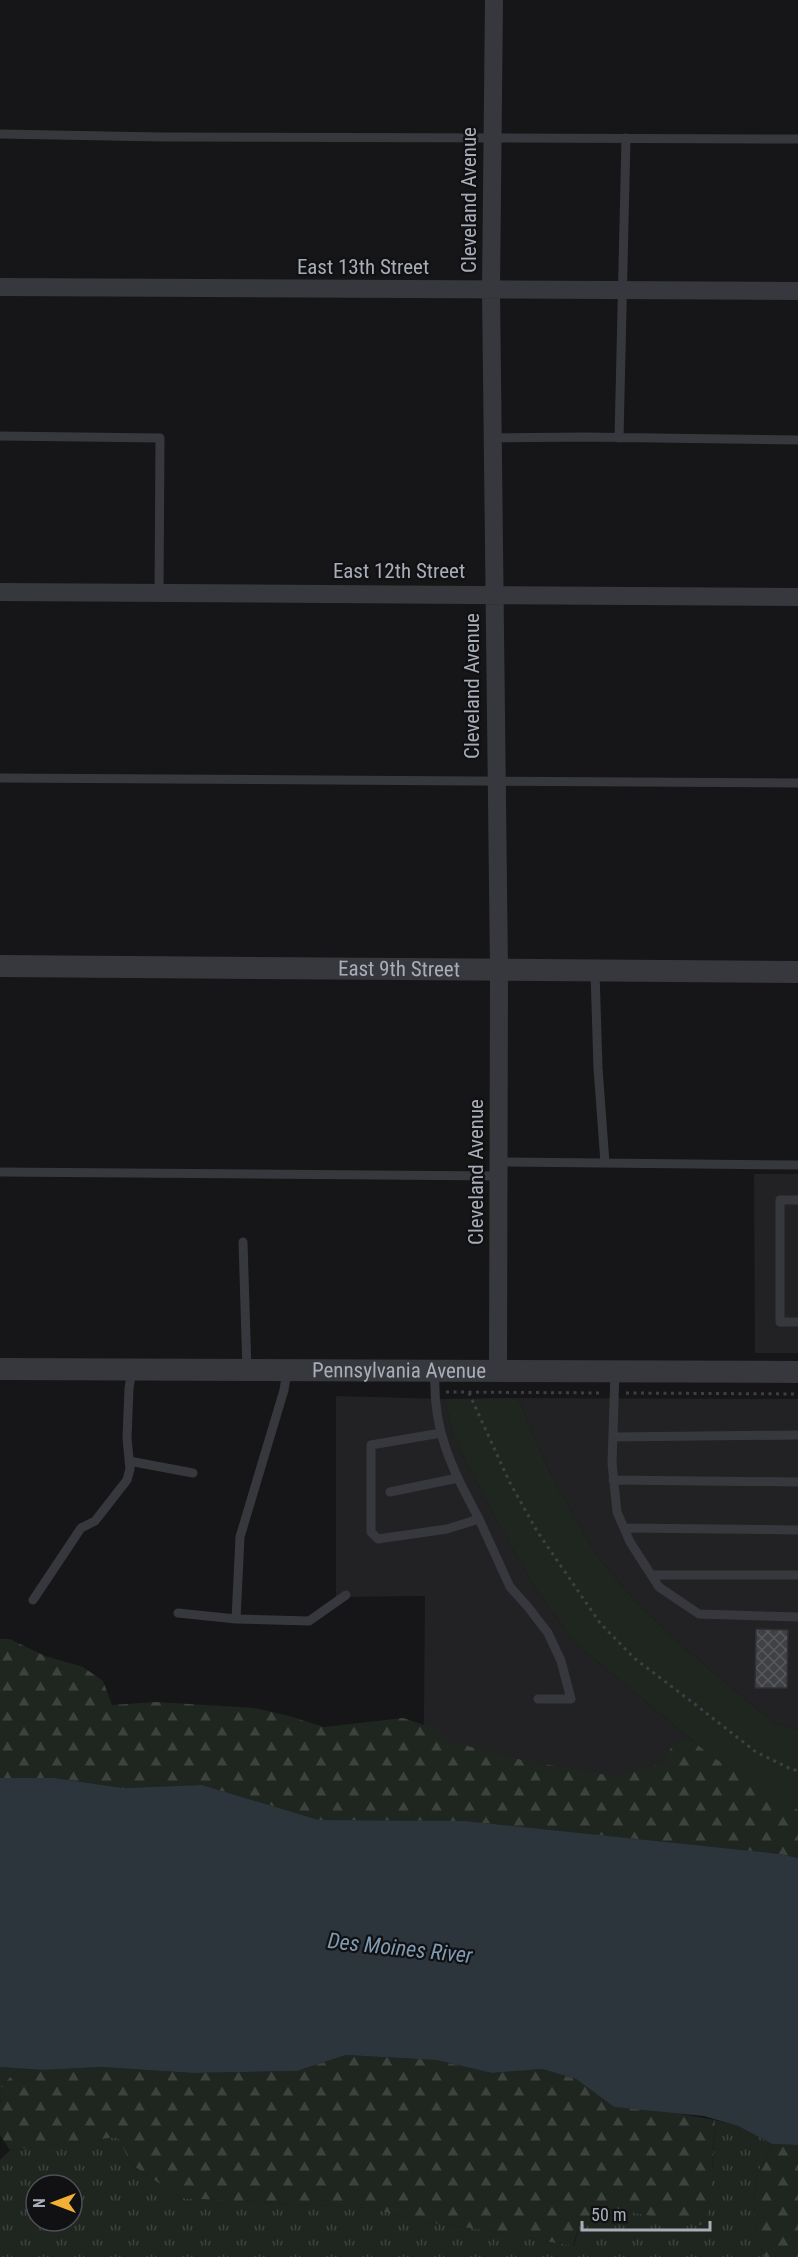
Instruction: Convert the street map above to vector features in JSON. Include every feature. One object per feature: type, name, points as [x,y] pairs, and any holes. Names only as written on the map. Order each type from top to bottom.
[{"type":"street","name":"Cleveland Avenue","points":[[494,0],[491,290],[498,971],[498,1372]]},
{"type":"street","name":"East 13th Street","points":[[0,287],[798,291]]},
{"type":"street","name":"East 12th Street","points":[[0,592],[798,597]]},
{"type":"street","name":"East 9th Street","points":[[0,966],[798,972]]},
{"type":"street","name":"Pennsylvania Avenue","points":[[0,1369],[498,1372],[614,1383],[798,1372]]},
{"type":"lane","points":[[0,134],[162,137],[798,139]]},
{"type":"lane","points":[[620,438],[626,138]]},
{"type":"lane","points":[[0,436],[160,438],[159,592]]},
{"type":"lane","points":[[493,438],[798,440]]},
{"type":"lane","points":[[0,778],[798,783]]},
{"type":"lane","points":[[595,972],[598,1068],[605,1163]]},
{"type":"lane","points":[[0,1172],[499,1169],[605,1163],[798,1165]]},
{"type":"lane","points":[[798,1200],[780,1200],[780,1322],[798,1322]]},
{"type":"lane","points":[[243,1242],[247,1371]]},
{"type":"lane","points":[[33,1600],[81,1528],[94,1521],[127,1480],[130,1469],[127,1438],[132,1370]]},
{"type":"lane","points":[[237,1618],[240,1537],[284,1390],[287,1371]]},
{"type":"lane","points":[[435,1371],[437,1424],[458,1478],[480,1519],[510,1587],[548,1633],[561,1661],[571,1699],[538,1699]]},
{"type":"lane","points":[[614,1383],[613,1437],[617,1512],[630,1542],[659,1587],[699,1614],[798,1617]]},
{"type":"lane","points":[[441,1433],[371,1445],[371,1532],[378,1539],[447,1529],[480,1519]]},
{"type":"lane","points":[[613,1437],[798,1435]]},
{"type":"lane","points":[[129,1461],[193,1473]]},
{"type":"lane","points":[[390,1492],[458,1478]]},
{"type":"lane","points":[[614,1480],[798,1482]]},
{"type":"lane","points":[[624,1528],[798,1530]]},
{"type":"lane","points":[[651,1575],[798,1575]]},
{"type":"lane","points":[[178,1613],[309,1621],[346,1595]]},
{"type":"path","points":[[798,1394],[614,1383],[469,1393],[509,1481],[537,1531],[600,1623],[634,1658],[756,1752],[793,1770],[798,1770]]},
{"type":"shaded area","points":[[754,1174],[798,1174],[798,1353],[755,1353]]},
{"type":"shaded area","points":[[336,1396],[445,1399],[453,1436],[495,1518],[536,1589],[574,1642],[711,1756],[798,1858],[780,1854],[465,1821],[423,1821],[425,1596],[336,1597]]},
{"type":"shaded area","points":[[518,1398],[798,1399],[798,1730],[774,1723],[682,1646],[635,1601],[595,1553],[548,1469]]},
{"type":"green space","points":[[518,1398],[548,1469],[595,1553],[635,1601],[682,1646],[774,1723],[798,1730],[798,1810],[711,1756],[574,1642],[536,1589],[495,1518],[453,1436],[445,1399]]},
{"type":"green space","points":[[0,1639],[10,1639],[45,1656],[83,1667],[103,1681],[112,1705],[156,1702],[255,1708],[324,1727],[403,1718],[437,1729],[448,1741],[522,1760],[618,1777],[663,1763],[676,1738],[710,1745],[798,1773],[798,1858],[780,1854],[465,1821],[319,1820],[202,1785],[123,1788],[55,1778],[0,1778]]},
{"type":"green space","points":[[346,2055],[436,2060],[492,2073],[542,2069],[576,2079],[614,2107],[659,2110],[715,2120],[710,2209],[701,2225],[612,2209],[581,2219],[573,2246],[424,2222],[370,2208],[181,2198],[131,2164],[118,2137],[10,2150],[0,2135],[0,2103],[3,2084],[19,2069],[101,2067],[193,2073],[297,2071]]},
{"type":"green space","points":[[0,2067],[43,2070],[19,2069],[3,2084],[0,2103]]},
{"type":"green space","points":[[715,2120],[738,2126],[772,2144],[759,2170],[754,2195],[754,2216],[765,2257],[0,2257],[0,2160],[10,2150],[118,2137],[131,2164],[181,2198],[370,2208],[424,2222],[574,2246],[581,2219],[612,2209],[650,2214],[713,2166]]},
{"type":"green space","points":[[772,2144],[798,2145],[798,2257],[765,2257],[758,2237],[754,2216],[756,2184],[759,2170]]},
{"type":"water","name":"Des Moines River","points":[[0,1778],[55,1778],[123,1788],[202,1785],[319,1820],[465,1821],[780,1854],[798,1858],[798,2145],[772,2144],[738,2126],[704,2116],[614,2107],[576,2079],[542,2069],[492,2073],[436,2060],[346,2055],[297,2071],[193,2073],[101,2067],[43,2070],[0,2067]]},
{"type":"building","points":[[756,1629],[788,1630],[787,1688],[755,1688]]}]
